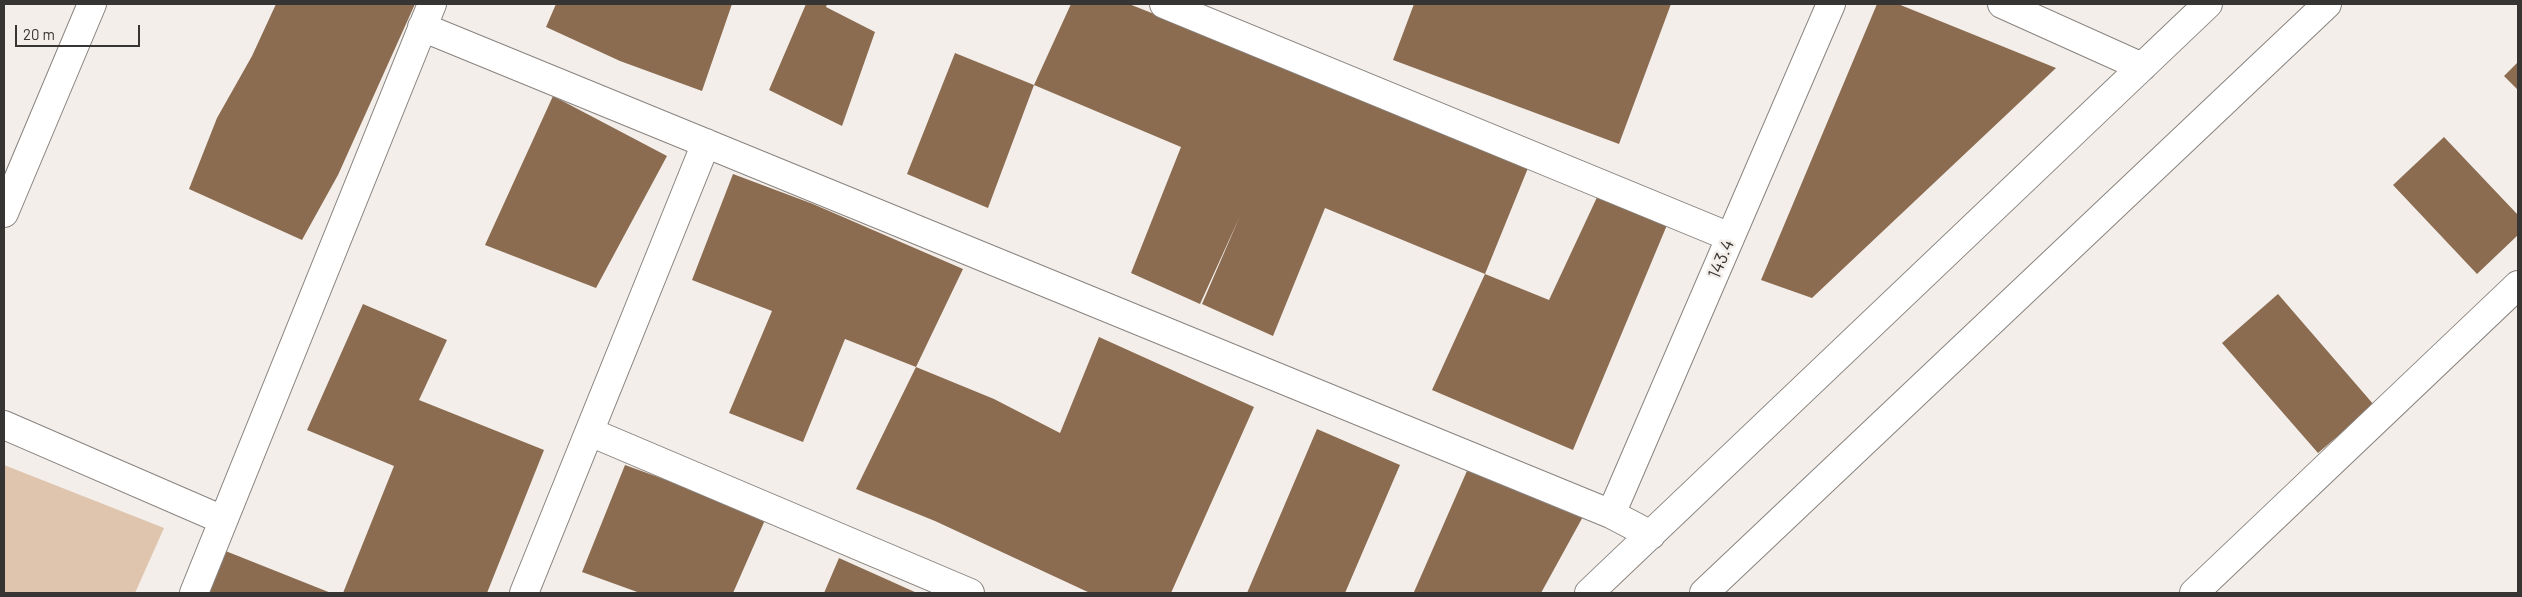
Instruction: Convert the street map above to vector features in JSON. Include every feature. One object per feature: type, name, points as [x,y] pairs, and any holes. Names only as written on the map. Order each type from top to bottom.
[{"type":"street","points":[[4,213],[92,4]]},
{"type":"street","points":[[1164,4],[1730,237]]},
{"type":"street","name":"143.4","points":[[1611,514],[1831,4]]},
{"type":"street","points":[[2002,4],[2142,67]]},
{"type":"street","points":[[1589,593],[2208,4]]},
{"type":"street","points":[[1704,593],[2327,4]]},
{"type":"street","points":[[194,593],[427,15],[706,143],[1611,514],[1651,535]]},
{"type":"street","points":[[524,593],[706,143]]},
{"type":"street","points":[[2194,593],[2518,285]]},
{"type":"street","points":[[4,425],[223,520]]},
{"type":"street","points":[[590,432],[970,593]]},
{"type":"shaded area","points":[[4,465],[164,528],[135,593],[4,593]]},
{"type":"building","points":[[276,4],[415,4],[338,175],[302,240],[189,189],[217,118],[252,56]]},
{"type":"building","points":[[556,4],[732,4],[702,91],[620,61],[546,27]]},
{"type":"building","points":[[806,4],[827,4],[826,7],[875,32],[842,126],[769,90]]},
{"type":"building","points":[[1071,4],[1129,4],[1530,163],[1485,274],[1325,208],[1273,336],[1202,304],[1240,216],[1200,304],[1131,273],[1181,147],[1034,85]]},
{"type":"building","points":[[1414,4],[1671,4],[1619,144],[1393,60]]},
{"type":"building","points":[[1877,4],[1898,4],[2056,68],[1812,298],[1761,280]]},
{"type":"building","points":[[955,53],[1034,85],[988,208],[907,174]]},
{"type":"building","points":[[2518,62],[2518,90],[2504,76]]},
{"type":"building","points":[[553,96],[667,156],[596,288],[485,245]]},
{"type":"building","points":[[2444,137],[2518,215],[2518,235],[2477,274],[2393,185]]},
{"type":"building","points":[[733,174],[813,204],[963,269],[916,367],[845,339],[803,442],[729,413],[772,311],[692,280]]},
{"type":"building","points":[[1599,193],[1667,225],[1573,450],[1432,390],[1485,274],[1549,300]]},
{"type":"building","points":[[2278,294],[2374,405],[2318,453],[2222,343]]},
{"type":"building","points":[[363,304],[447,340],[419,400],[544,450],[487,593],[343,593],[394,466],[307,430]]},
{"type":"building","points":[[1099,337],[1254,407],[1171,593],[1090,593],[935,521],[856,489],[916,367],[994,399],[1060,433]]},
{"type":"building","points":[[1317,429],[1400,465],[1345,593],[1247,593]]},
{"type":"building","points":[[1470,464],[1585,513],[1541,593],[1414,592]]},
{"type":"building","points":[[625,465],[694,490],[765,520],[733,593],[640,593],[582,572]]},
{"type":"building","points":[[218,548],[331,593],[201,593]]},
{"type":"building","points":[[839,558],[917,593],[824,593]]}]
